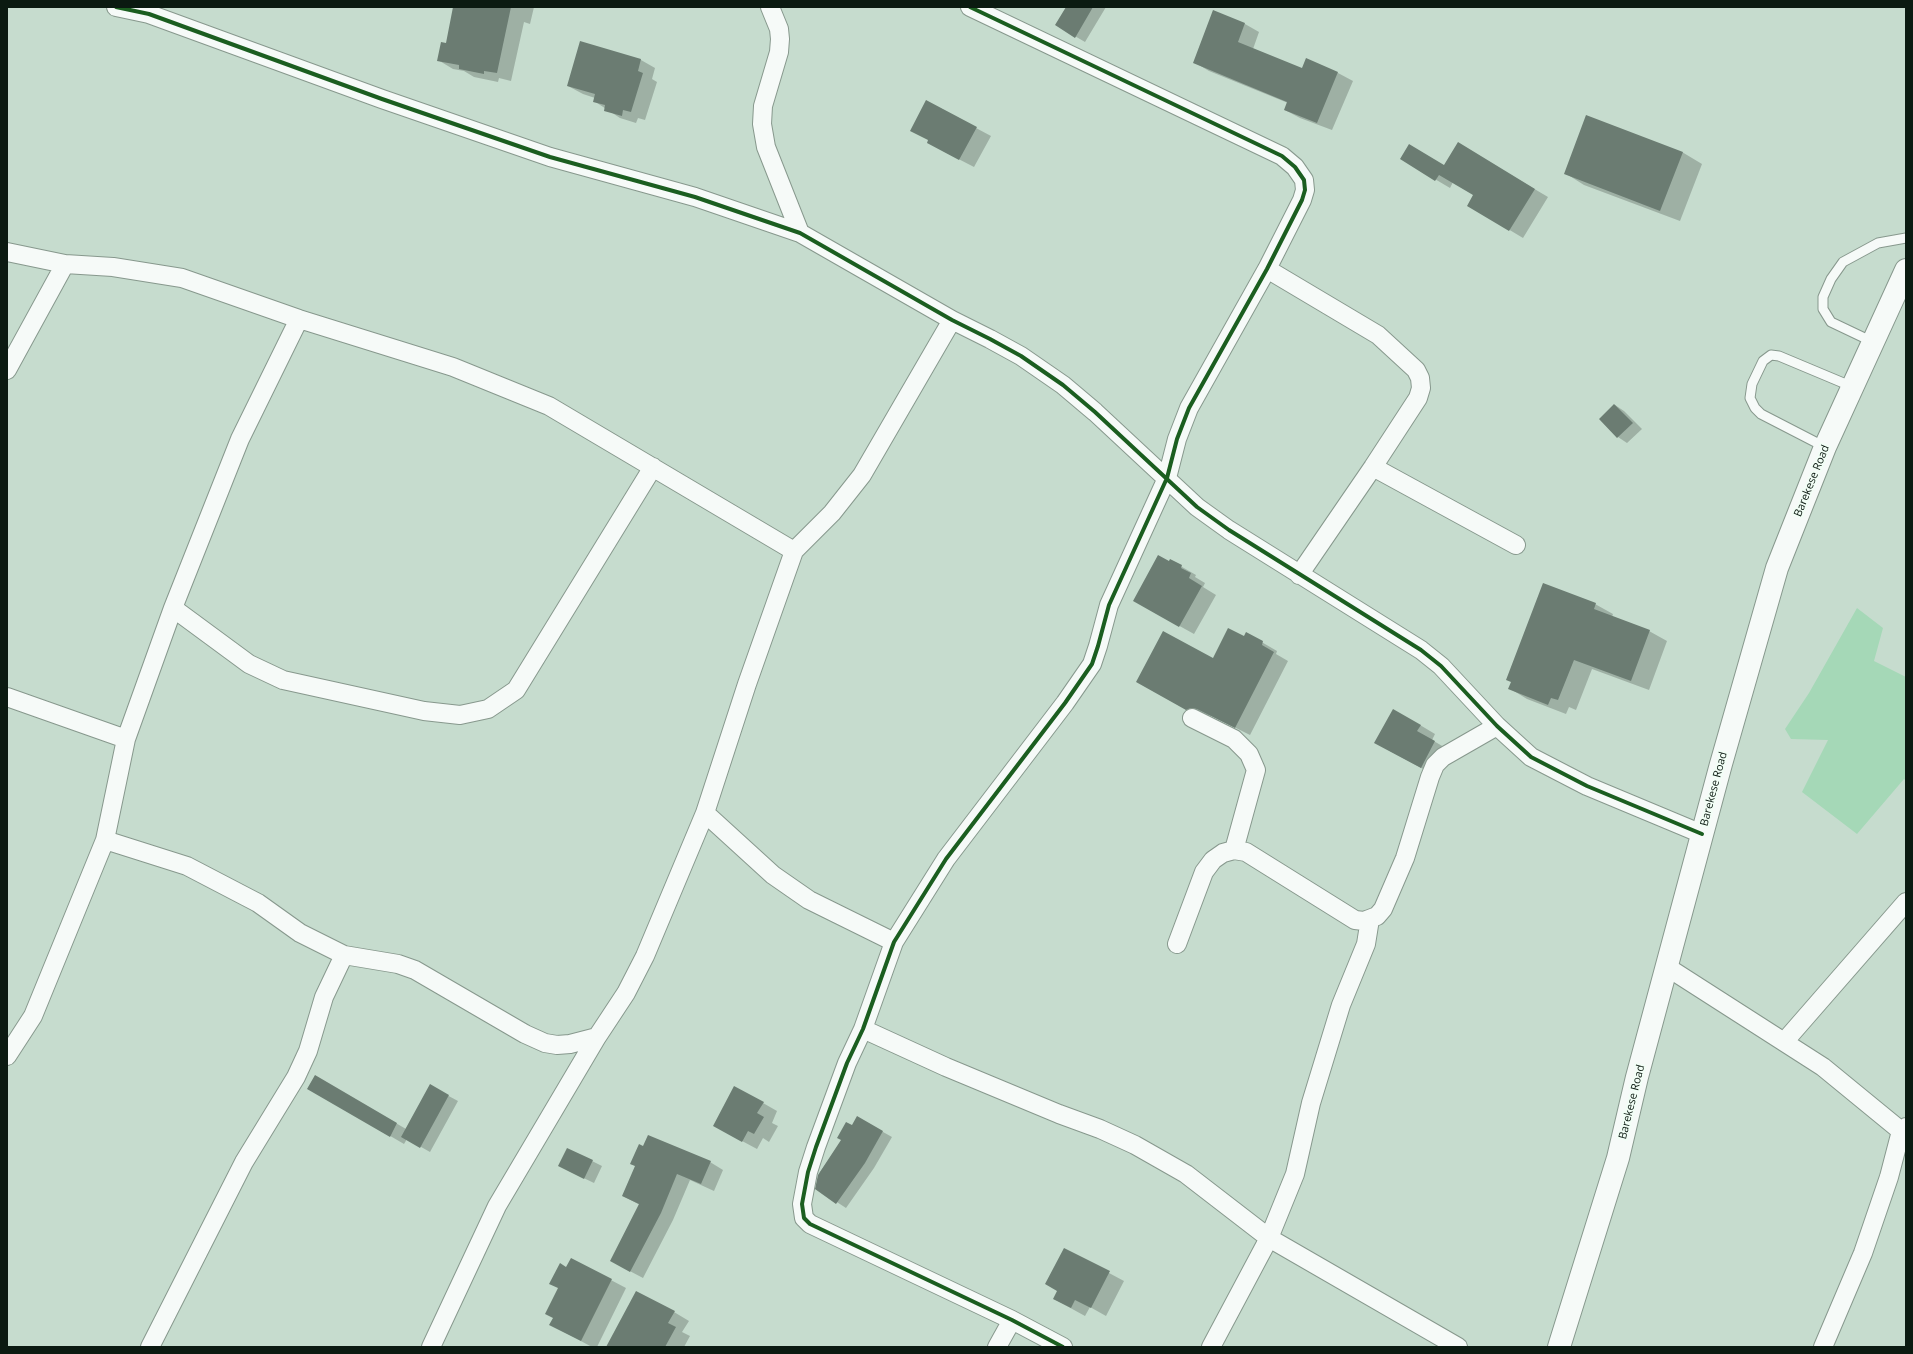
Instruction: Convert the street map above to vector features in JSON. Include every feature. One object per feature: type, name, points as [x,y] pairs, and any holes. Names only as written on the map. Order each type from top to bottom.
[{"type":"main road","name":"Barekese Road","points":[[1559,1347],[1618,1158],[1637,1077],[1702,834],[1776,568],[1825,447],[1906,270]]},
{"type":"street","points":[[116,7],[150,10],[375,97],[550,157],[695,196],[800,233],[952,320],[1021,356],[1063,385],[1096,412],[1197,508],[1299,575],[1421,650],[1441,666],[1497,726],[1531,757],[1559,773],[1702,834]]},
{"type":"street","points":[[770,7],[779,29],[780,39],[779,52],[763,106],[762,124],[766,147],[800,233]]},
{"type":"street","points":[[970,7],[1282,156],[1295,167],[1304,180],[1305,190],[1302,200],[1267,269],[1189,408],[1177,439],[1167,478],[1109,605],[1092,664],[946,859],[894,942],[863,1029],[847,1063],[808,1172],[802,1204],[804,1218],[810,1224],[1012,1320],[1063,1347]]},
{"type":"street","points":[[7,252],[65,264],[113,267],[182,278],[299,319],[452,367],[549,406],[794,551]]},
{"type":"street","points":[[7,370],[65,264]]},
{"type":"street","points":[[1267,269],[1378,335],[1416,370],[1420,378],[1421,388],[1418,398],[1299,575]]},
{"type":"street","points":[[7,1056],[33,1016],[105,840],[126,739],[173,608],[240,439],[299,319]]},
{"type":"street","points":[[431,1347],[497,1206],[597,1037],[626,993],[645,956],[705,813],[747,684],[794,551],[832,513],[862,475],[952,320]]},
{"type":"street","points":[[173,608],[249,664],[283,680],[424,711],[460,715],[488,709],[516,690],[653,467]]},
{"type":"street","points":[[1373,467],[1516,546]]},
{"type":"street","points":[[7,698],[126,739]]},
{"type":"street","points":[[1192,718],[1234,739],[1249,754],[1256,770],[1234,850]]},
{"type":"street","points":[[1177,944],[1204,872],[1212,860],[1223,853],[1234,850],[1246,852],[1355,920],[1370,919],[1377,916],[1383,909],[1405,858],[1435,765],[1443,757],[1497,726]]},
{"type":"street","points":[[705,813],[773,875],[785,884],[809,900],[894,942]]},
{"type":"street","points":[[105,840],[187,866],[274,913],[300,933],[344,955],[398,964],[415,970],[525,1034],[545,1043],[557,1045],[570,1044],[597,1037]]},
{"type":"street","points":[[1784,1042],[1906,902]]},
{"type":"street","points":[[1210,1347],[1268,1238],[1295,1174],[1311,1103],[1341,1004],[1366,944],[1370,919]]},
{"type":"street","points":[[150,1347],[244,1162],[296,1077],[308,1051],[324,997],[344,955]]},
{"type":"street","points":[[1667,967],[1823,1066],[1904,1131],[1863,1253],[1823,1347]]},
{"type":"street","points":[[863,1029],[946,1067],[1059,1114],[1100,1129],[1135,1145],[1186,1174],[1268,1238],[1458,1347]]},
{"type":"street","points":[[997,1347],[1012,1320]]},
{"type":"lane","points":[[1873,342],[1831,322],[1823,309],[1823,297],[1831,279],[1843,262],[1878,243],[1906,238]]},
{"type":"lane","points":[[1825,447],[1761,414],[1755,408],[1750,398],[1752,384],[1760,366],[1763,361],[1771,355],[1779,356],[1853,387]]},
{"type":"green space","points":[[1857,608],[1883,628],[1874,661],[1906,677],[1906,781],[1904,779],[1857,834],[1802,792],[1828,740],[1791,739],[1785,729],[1809,693]]},
{"type":"building","points":[[453,7],[511,7],[497,73],[484,71],[484,74],[459,69],[459,65],[437,61],[441,42],[446,43]]},
{"type":"building","points":[[1066,7],[1093,7],[1075,38],[1055,25]]},
{"type":"building","points":[[1213,10],[1245,23],[1238,42],[1302,68],[1306,58],[1338,72],[1317,123],[1284,110],[1287,102],[1193,63]]},
{"type":"building","points":[[580,41],[641,59],[638,71],[643,73],[631,112],[623,110],[622,116],[604,111],[605,105],[593,102],[595,94],[567,86]]},
{"type":"building","points":[[926,100],[977,127],[959,160],[927,143],[928,140],[910,131]]},
{"type":"building","points":[[1586,115],[1683,152],[1660,211],[1564,174]]},
{"type":"building","points":[[1458,142],[1535,189],[1509,231],[1467,206],[1473,195],[1439,175],[1435,181],[1400,159],[1409,144],[1444,165]]},
{"type":"building","points":[[1614,404],[1633,423],[1617,438],[1599,419]]},
{"type":"building","points":[[1158,555],[1169,561],[1170,559],[1182,565],[1181,568],[1191,573],[1189,578],[1202,586],[1179,627],[1133,601]]},
{"type":"building","points":[[1543,583],[1596,603],[1594,609],[1650,630],[1631,681],[1574,660],[1558,700],[1551,698],[1548,705],[1508,689],[1511,682],[1506,680]]},
{"type":"building","points":[[1228,628],[1244,636],[1246,632],[1263,641],[1262,645],[1274,652],[1235,728],[1197,709],[1191,708],[1186,710],[1136,682],[1163,631],[1213,658]]},
{"type":"building","points":[[1393,709],[1421,725],[1417,731],[1435,741],[1421,768],[1374,743]]},
{"type":"building","points":[[315,1075],[397,1123],[390,1137],[307,1089]]},
{"type":"building","points":[[430,1084],[449,1095],[420,1148],[401,1137]]},
{"type":"building","points":[[734,1086],[764,1102],[757,1113],[764,1117],[754,1134],[748,1131],[742,1142],[713,1126]]},
{"type":"building","points":[[857,1116],[883,1131],[865,1163],[836,1204],[815,1189],[818,1175],[841,1140],[837,1138],[846,1122],[852,1125]]},
{"type":"building","points":[[648,1135],[711,1161],[701,1184],[677,1174],[661,1213],[630,1272],[610,1261],[639,1204],[622,1196],[635,1166],[630,1164],[639,1144],[643,1146]]},
{"type":"building","points":[[567,1148],[593,1160],[584,1179],[558,1166]]},
{"type":"building","points":[[1064,1248],[1110,1271],[1091,1308],[1075,1300],[1071,1308],[1053,1299],[1057,1291],[1045,1284]]},
{"type":"building","points":[[571,1258],[612,1279],[581,1341],[549,1325],[553,1318],[545,1314],[558,1288],[549,1284],[560,1263],[566,1267]]},
{"type":"building","points":[[636,1291],[675,1311],[668,1323],[676,1327],[665,1347],[606,1347]]},
{"type":"cycle path","points":[[116,7],[149,14],[382,99],[550,157],[695,197],[800,233],[952,320],[1021,356],[1063,385],[1095,412],[1197,507],[1229,530],[1421,650],[1441,666],[1497,726],[1531,757],[1587,786],[1702,834]]},
{"type":"cycle path","points":[[970,7],[1282,156],[1295,167],[1304,180],[1305,190],[1302,200],[1267,269],[1189,408],[1177,439],[1167,478],[1109,605],[1092,664],[1065,703],[946,859],[894,942],[863,1029],[847,1063],[808,1172],[802,1204],[804,1218],[810,1224],[1012,1320],[1063,1347]]}]
